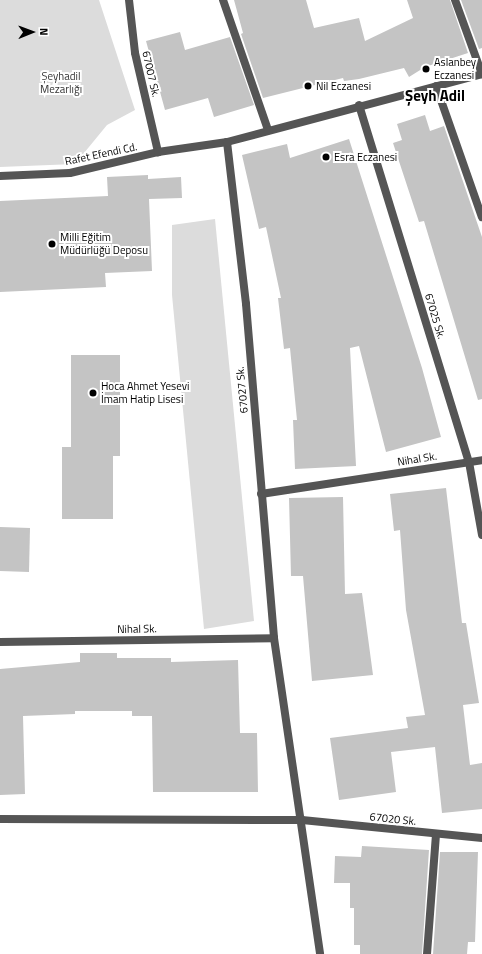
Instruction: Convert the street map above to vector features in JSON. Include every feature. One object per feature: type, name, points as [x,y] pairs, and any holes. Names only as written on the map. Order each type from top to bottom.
[{"type":"street","name":"67007 Sk.","points":[[129,0],[135,53],[158,152]]},
{"type":"street","points":[[223,0],[268,130]]},
{"type":"street","points":[[455,0],[482,74]]},
{"type":"street","name":"Rafet Efendi Cd.","points":[[0,176],[70,173],[158,152],[227,142],[359,105],[482,74]]},
{"type":"street","points":[[436,86],[482,217]]},
{"type":"street","name":"67025 Sk.","points":[[359,105],[469,462],[482,535]]},
{"type":"street","name":"67027 Sk.","points":[[227,142],[246,304],[274,638],[302,820],[320,954]]},
{"type":"street","name":"Nihal Sk.","points":[[261,494],[482,460]]},
{"type":"street","name":"Nihal Sk.","points":[[0,642],[274,638]]},
{"type":"street","name":"67020 Sk.","points":[[0,819],[302,820],[482,838]]},
{"type":"street","points":[[427,954],[436,834]]},
{"type":"green space","name":"Şeyhadil Mezarlığı","points":[[0,0],[99,0],[135,110],[107,125],[75,164],[0,167]]},
{"type":"green space","points":[[215,219],[254,621],[204,629],[172,295],[172,225]]},
{"type":"building","points":[[234,0],[306,0],[314,28],[359,18],[365,41],[413,18],[407,0],[450,0],[468,53],[425,67],[409,77],[404,68],[359,79],[344,81],[343,78],[263,98],[241,34],[243,33]]},
{"type":"building","points":[[461,0],[482,0],[482,48],[479,49]]},
{"type":"building","points":[[180,32],[185,50],[230,37],[254,105],[214,117],[208,98],[165,110],[146,41]]},
{"type":"building","points":[[425,115],[430,131],[444,126],[482,237],[482,399],[478,400],[424,221],[419,222],[393,143],[402,140],[397,124]]},
{"type":"building","points":[[349,139],[422,368],[441,437],[386,452],[359,346],[350,348],[356,466],[295,469],[293,420],[297,420],[290,348],[284,349],[278,298],[281,298],[266,227],[259,229],[242,155],[287,144],[290,158]]},
{"type":"building","name":"Milli Eğitim Müdürlüğü Deposu","points":[[148,175],[148,179],[181,177],[182,198],[149,199],[152,271],[105,273],[106,287],[0,292],[0,201],[108,196],[107,177]]},
{"type":"building","points":[[71,355],[120,355],[120,456],[113,456],[113,519],[62,519],[62,447],[71,447]]},
{"type":"building","points":[[446,488],[462,623],[466,623],[479,703],[463,705],[470,765],[482,763],[482,809],[442,813],[435,747],[391,752],[396,792],[339,800],[330,738],[408,728],[406,717],[425,715],[406,610],[400,530],[394,531],[390,494]]},
{"type":"building","points":[[343,497],[345,594],[362,593],[373,675],[312,681],[303,576],[291,576],[289,498]]},
{"type":"building","points":[[0,527],[30,528],[29,572],[0,571]]},
{"type":"building","points":[[80,653],[117,653],[117,658],[171,658],[171,662],[238,660],[240,733],[257,733],[258,792],[153,792],[152,716],[132,716],[132,711],[75,711],[75,714],[23,716],[25,794],[0,795],[0,669],[80,662]]},
{"type":"building","points":[[362,846],[429,850],[422,954],[360,954],[360,945],[354,945],[354,908],[350,908],[350,883],[334,883],[335,856],[361,857]]},
{"type":"building","points":[[440,852],[478,852],[475,942],[468,942],[467,954],[433,954]]},
{"type":"place","name":"Aslanbey Eczanesi","points":[[426,69]]},
{"type":"place","name":"Nil Eczanesi","points":[[308,86]]},
{"type":"place","name":"Esra Eczanesi","points":[[326,157]]},
{"type":"place","name":"Milli Eğitim Müdürlüğü Deposu","points":[[52,244]]},
{"type":"place","name":"Hoca Ahmet Yesevi İmam Hatip Lisesi","points":[[93,393]]},
{"type":"district","name":"Şeyh Adil","points":[[435,96]]}]
